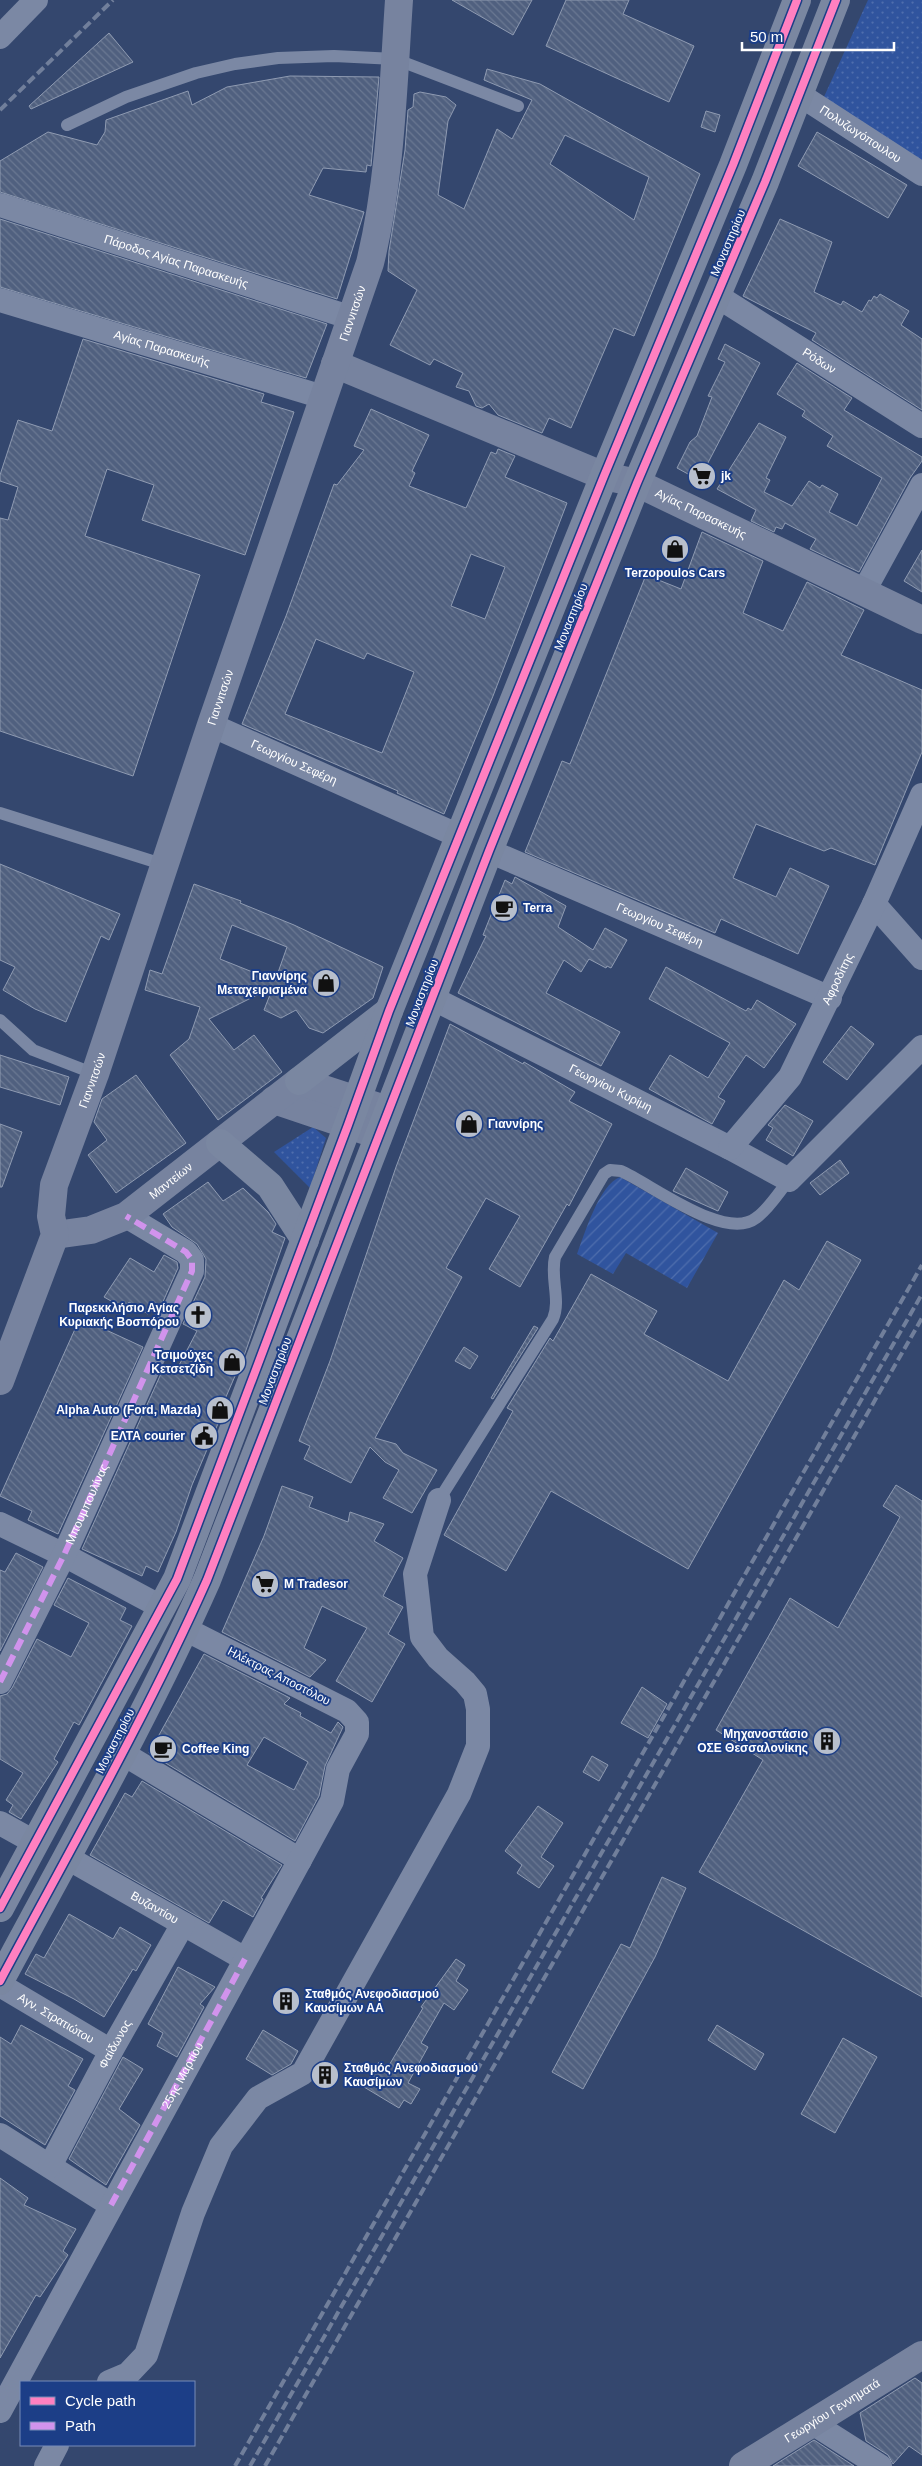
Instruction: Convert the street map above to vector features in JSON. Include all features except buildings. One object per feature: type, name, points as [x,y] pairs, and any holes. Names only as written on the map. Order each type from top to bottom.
[{"type":"main road","name":"Μοναστηρίου","points":[[0,1908],[178,1578],[389,1011],[604,476],[733,165],[797,0]]},
{"type":"main road","name":"Μοναστηρίου","points":[[0,1980],[122,1753],[185,1629],[207,1580],[378,1135],[490,851],[637,483],[800,95],[836,0]]},
{"type":"main road","points":[[299,1081],[389,1011]]},
{"type":"main road","points":[[220,1143],[270,1186],[305,1240]]},
{"type":"street","points":[[0,36],[36,0]]},
{"type":"street","name":"Γιαννιτσών","points":[[55,1235],[50,1216],[54,1185],[95,1074],[211,725],[370,263],[378,227],[389,138],[399,0]]},
{"type":"street","name":"Πολυζωγόπουλου","points":[[800,95],[922,174]]},
{"type":"street","name":"Πάροδος Αγίας Παρασκευής","points":[[0,204],[352,318]]},
{"type":"street","name":"Ρόδων","points":[[717,296],[922,426]]},
{"type":"street","name":"Αγίας Παρασκευής","points":[[0,300],[323,398]]},
{"type":"street","name":"Αγίας Παρασκευής","points":[[335,364],[604,476],[637,483],[922,620]]},
{"type":"street","points":[[864,591],[922,485]]},
{"type":"street","name":"Γεωργίου Σεφέρη","points":[[211,725],[459,836]]},
{"type":"street","name":"Αφροδίτης","points":[[730,1148],[790,1077],[874,904],[922,795]]},
{"type":"street","name":"Γεωργίου Σεφέρη","points":[[490,851],[830,998]]},
{"type":"street","points":[[874,904],[922,958]]},
{"type":"street","name":"Γεωργίου Κυρίμη","points":[[432,998],[730,1148],[789,1180]]},
{"type":"street","points":[[789,1180],[922,1047]]},
{"type":"street","points":[[299,1081],[388,1110]]},
{"type":"street","name":"Μαντείων","points":[[55,1235],[91,1230],[126,1216],[299,1081]]},
{"type":"street","points":[[274,1100],[378,1135]]},
{"type":"street","name":"Μπουμπουλίνας","points":[[0,1682],[64,1555],[193,1266],[192,1260],[186,1252],[126,1216]]},
{"type":"street","points":[[0,1381],[7,1344],[55,1235]]},
{"type":"street","points":[[111,2381],[128,2374],[146,2355],[193,2213],[221,2146],[258,2098],[303,2073],[459,1794],[478,1746],[478,1709],[475,1694],[465,1682],[438,1658],[422,1637],[415,1574],[439,1500]]},
{"type":"street","points":[[0,1524],[64,1555],[163,1608]]},
{"type":"street","name":"Ηλέκτρας Αποστόλου","points":[[185,1629],[347,1711],[358,1722],[357,1735]]},
{"type":"street","name":"25ης Μαρτίου","points":[[0,2411],[332,1801],[338,1769],[357,1735]]},
{"type":"street","points":[[122,1753],[300,1860]]},
{"type":"street","points":[[0,1823],[36,1842]]},
{"type":"street","name":"Βυζαντίου","points":[[66,1857],[245,1959]]},
{"type":"street","name":"Φαίδωνος","points":[[50,2166],[111,2051],[183,1924]]},
{"type":"street","name":"Αγν. Στρατιώτου","points":[[0,1985],[111,2051]]},
{"type":"street","points":[[0,2135],[112,2205]]},
{"type":"street","name":"Γεωργίου Γεννηματά","points":[[743,2466],[814,2424],[922,2355]]},
{"type":"street","points":[[814,2424],[880,2466]]},
{"type":"street","points":[[46,2466],[56,2446]]},
{"type":"lane","points":[[67,125],[126,97],[196,73],[235,64],[278,58],[395,59],[518,106]]},
{"type":"lane","points":[[0,812],[164,864]]},
{"type":"lane","points":[[0,1020],[34,1050],[95,1074]]},
{"type":"lane","points":[[439,1500],[553,1319],[556,1307],[552,1268],[555,1258],[604,1174],[610,1170],[622,1171],[702,1214],[723,1222],[741,1224],[755,1219],[789,1180]]},
{"type":"lane","points":[[152,1204],[161,1205],[180,1190],[180,1182]]},
{"type":"shaded area","points":[[868,0],[922,0],[922,162],[823,99]]},
{"type":"shaded area","points":[[313,1127],[326,1138],[310,1188],[274,1152]]},
{"type":"shaded area","points":[[620,1177],[718,1233],[687,1288],[626,1253],[613,1274],[577,1254],[599,1199],[612,1182]]},
{"type":"railway","points":[[0,110],[113,0]]},
{"type":"railway","points":[[235,2466],[922,1265]]},
{"type":"railway","points":[[250,2466],[922,1294]]},
{"type":"railway","points":[[265,2466],[922,1318]]},
{"type":"marked path","points":[[0,1682],[64,1555],[192,1271],[192,1260],[186,1252],[126,1216]]},
{"type":"marked path","points":[[111,2205],[245,1959]]},
{"type":"cycle path","points":[[0,1908],[177,1579],[389,1011],[604,476],[733,165],[797,0]]},
{"type":"cycle path","points":[[0,1981],[81,1832],[159,1682],[207,1580],[489,851],[637,483],[765,182],[836,0]]},
{"type":"place","name":"jk","points":[[702,476]]},
{"type":"place","name":"Terzopoulos Cars","points":[[675,549]]},
{"type":"place","name":"Terra","points":[[504,908]]},
{"type":"place","name":"Γιαννίρης Μεταχειρισμένα","points":[[326,983]]},
{"type":"place","name":"Γιαννίρης","points":[[469,1124]]},
{"type":"place","name":"Παρεκκλήσιο Αγίας Κυριακής Βοσπόρου","points":[[198,1315]]},
{"type":"place","name":"Τσιμούχες Κετσετζίδη","points":[[232,1362]]},
{"type":"place","name":"Alpha Auto (Ford, Mazda)","points":[[220,1410]]},
{"type":"place","name":"ΕΛΤΑ courier","points":[[204,1436]]},
{"type":"place","name":"M Tradesor","points":[[265,1584]]},
{"type":"place","name":"Μηχανοστάσιο ΟΣΕ Θεσσαλονίκης","points":[[827,1741]]},
{"type":"place","name":"Coffee King","points":[[163,1749]]},
{"type":"place","name":"Σταθμός Ανεφοδιασμού Καυσίμων ΑΑ","points":[[286,2001]]},
{"type":"place","name":"Σταθμός Ανεφοδιασμού Καυσίμων","points":[[325,2075]]}]
